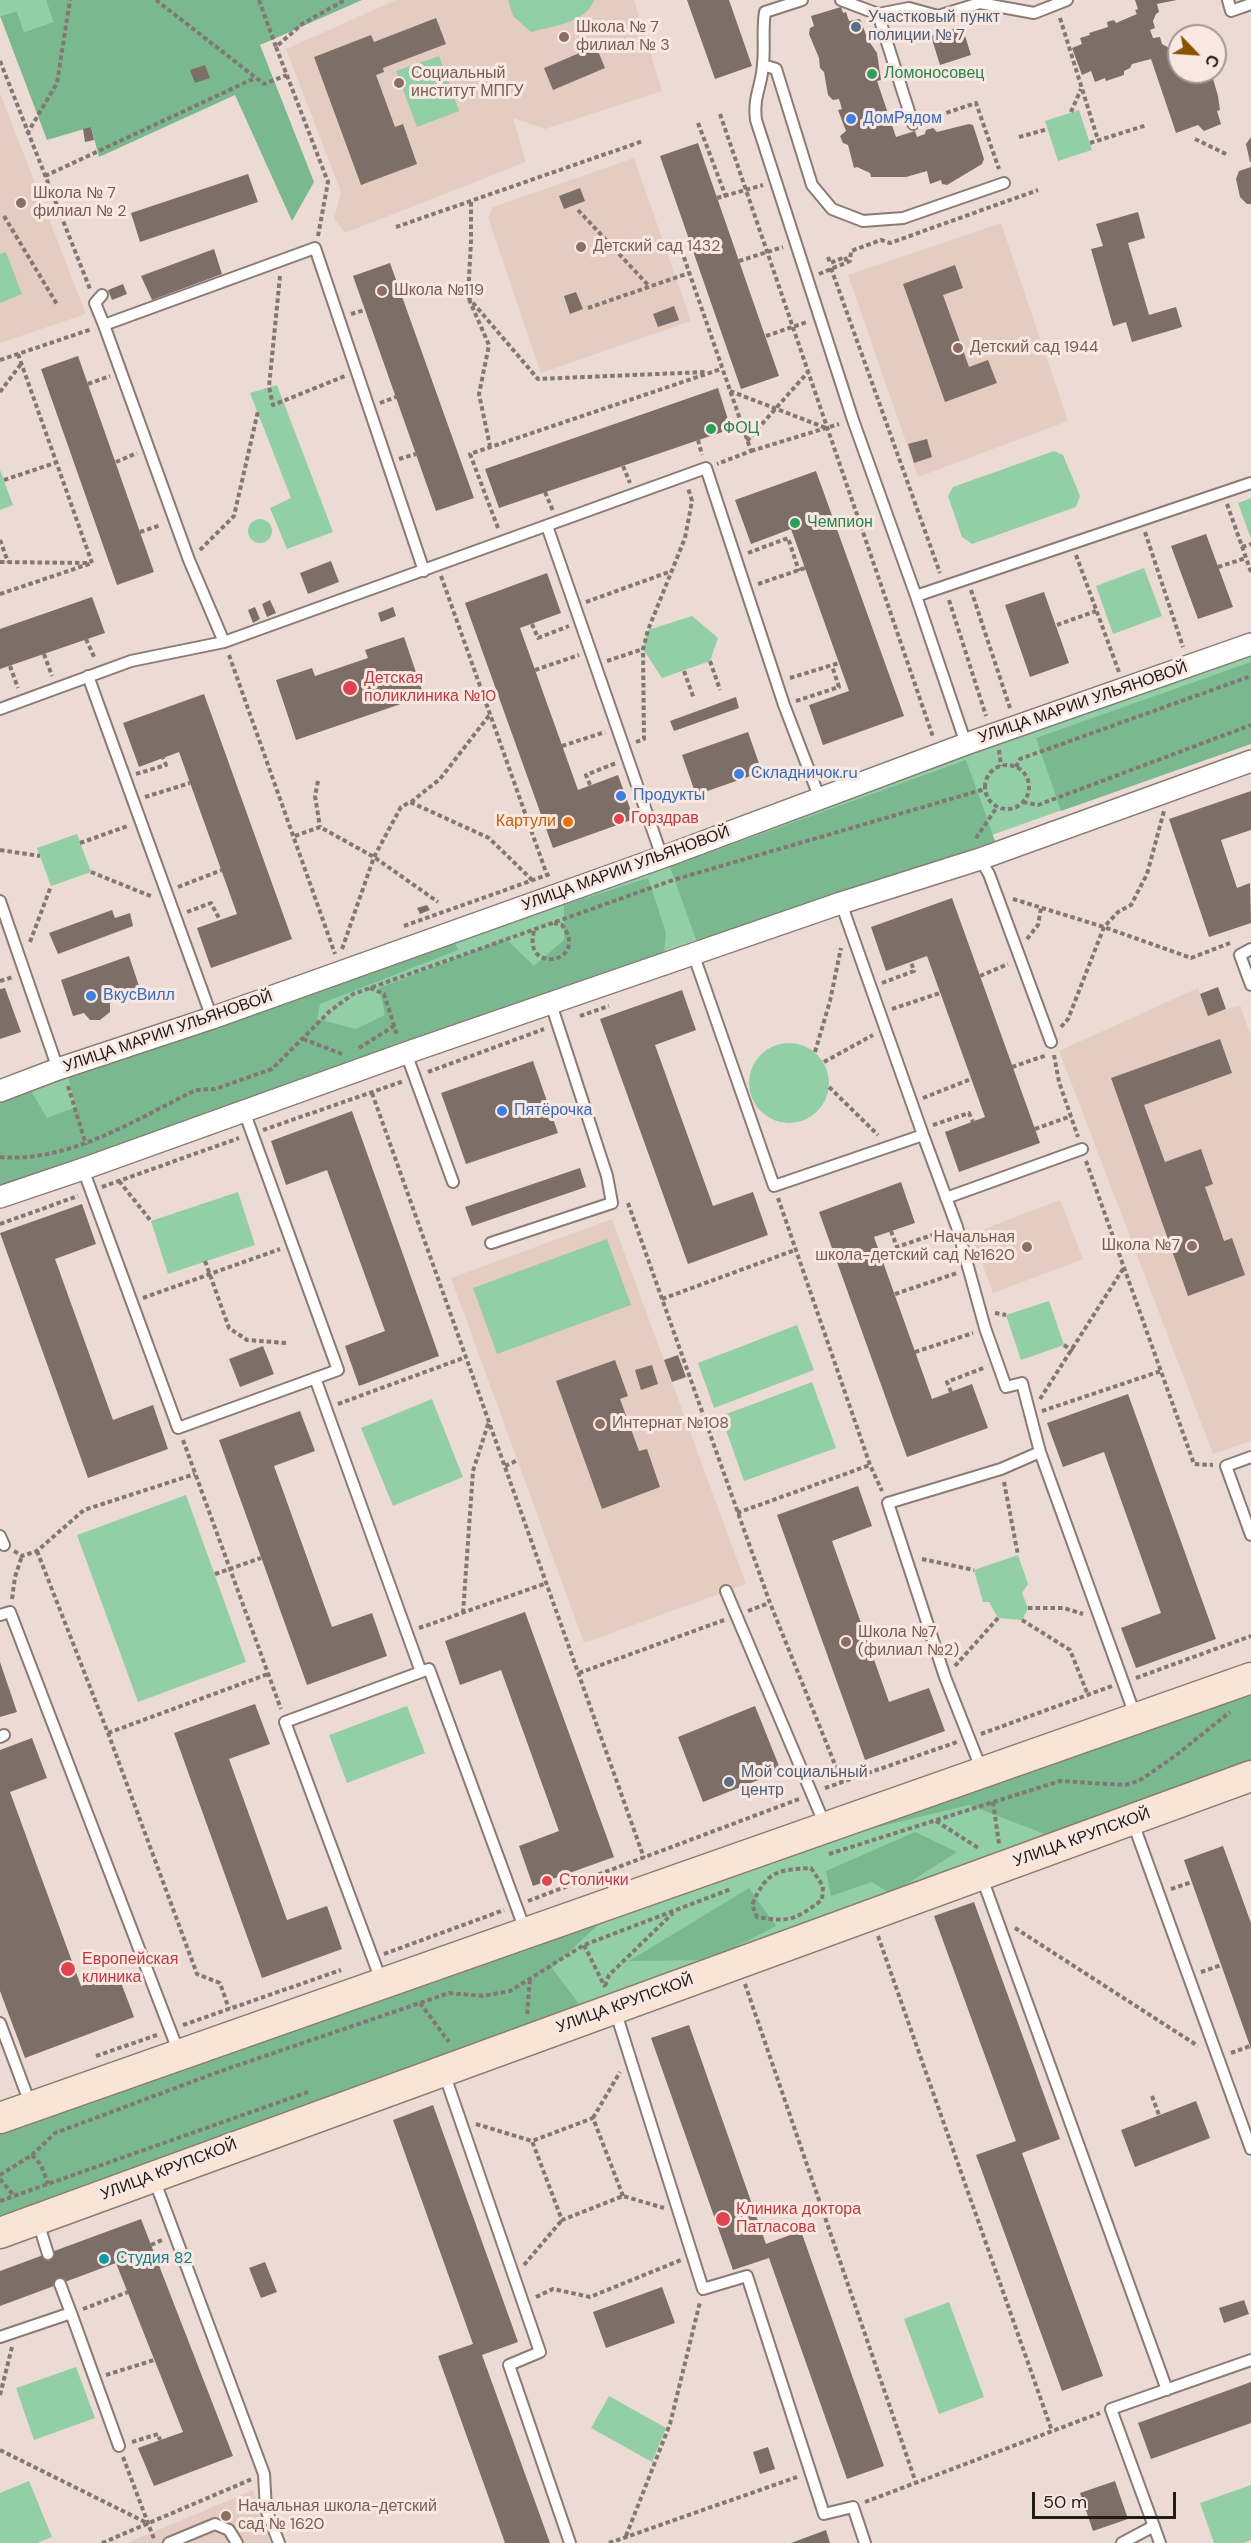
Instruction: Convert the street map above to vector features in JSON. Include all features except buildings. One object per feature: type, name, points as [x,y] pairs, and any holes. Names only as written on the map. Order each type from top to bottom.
[{"type":"street","name":"УЛИЦА МАРИИ УЛЬЯНОВОЙ","points":[[0,1091],[62,1074],[663,857],[966,744],[1251,644]]},
{"type":"street","points":[[0,1197],[85,1162],[244,1111],[403,1047],[554,1014],[693,956],[844,913],[977,850],[1251,761]]},
{"type":"street","points":[[0,2118],[31,2107],[175,2042],[378,1971],[526,1933],[826,1842],[983,1773],[1251,1678]]},
{"type":"street","name":"УЛИЦА КРУПСКОЙ","points":[[0,2233],[153,2176],[446,2056],[614,2008],[983,1864],[1132,1820],[1251,1776]]},
{"type":"lane","points":[[802,0],[765,12],[762,30],[763,65],[754,103],[756,120],[853,420],[966,744]]},
{"type":"lane","points":[[841,0],[878,14],[909,8],[938,16],[980,3],[1034,13],[1067,0]]},
{"type":"lane","points":[[1228,0],[1231,11],[1251,4]]},
{"type":"lane","points":[[878,14],[913,124]]},
{"type":"lane","points":[[763,65],[777,69],[812,185],[832,209],[863,221],[903,218],[1004,183]]},
{"type":"lane","points":[[104,325],[315,248],[424,571]]},
{"type":"lane","points":[[98,299],[104,325],[189,560],[224,642]]},
{"type":"lane","points":[[0,709],[101,670],[131,661],[224,642],[706,468],[784,705],[820,799]]},
{"type":"lane","points":[[916,596],[1251,483]]},
{"type":"lane","points":[[547,526],[663,857]]},
{"type":"lane","points":[[88,676],[212,1018]]},
{"type":"lane","points":[[977,850],[1051,1042]]},
{"type":"lane","points":[[0,901],[62,1074]]},
{"type":"lane","points":[[844,913],[957,1227],[985,1328],[1006,1387],[1022,1383],[1040,1452],[1136,1718]]},
{"type":"lane","points":[[1250,950],[1240,955],[1251,985]]},
{"type":"lane","points":[[693,956],[774,1186],[890,1146],[922,1132]]},
{"type":"lane","points":[[491,1243],[612,1203],[607,1176],[554,1014]]},
{"type":"lane","points":[[403,1047],[453,1182]]},
{"type":"lane","points":[[85,1162],[92,1191],[178,1428],[338,1370],[244,1111]]},
{"type":"lane","points":[[946,1198],[1082,1149]]},
{"type":"lane","points":[[315,1378],[421,1672]]},
{"type":"lane","points":[[983,1773],[945,1677],[888,1503],[1001,1469],[1040,1452]]},
{"type":"lane","points":[[1251,1457],[1226,1466],[1251,1535]]},
{"type":"lane","points":[[726,1591],[812,1793],[826,1842]]},
{"type":"lane","points":[[5,1614],[175,2042]]},
{"type":"lane","points":[[378,1971],[285,1722],[429,1669],[526,1933]]},
{"type":"lane","points":[[1132,1820],[1251,2149]]},
{"type":"lane","points":[[983,1864],[996,1916],[1167,2390]]},
{"type":"lane","points":[[614,2008],[703,2289],[747,2276],[824,2514],[853,2506],[865,2543]]},
{"type":"lane","points":[[0,2023],[31,2107]]},
{"type":"lane","points":[[446,2056],[460,2119],[540,2352],[508,2365],[570,2543]]},
{"type":"lane","points":[[153,2176],[264,2474],[266,2509],[279,2543]]},
{"type":"lane","points":[[37,2219],[48,2254]]},
{"type":"lane","points":[[60,2284],[119,2446]]},
{"type":"lane","points":[[0,2337],[71,2313]]},
{"type":"lane","points":[[1160,2543],[1112,2409],[1251,2360]]},
{"type":"lane","points":[[169,2543],[215,2524],[229,2530],[237,2543]]},
{"type":"lane","points":[[1122,2543],[1154,2526]]},
{"type":"path","points":[[27,134],[57,83],[70,0]]},
{"type":"path","points":[[156,0],[264,84],[287,75]]},
{"type":"path","points":[[259,0],[328,182],[315,248]]},
{"type":"path","points":[[276,47],[302,24],[345,0]]},
{"type":"path","points":[[1056,5],[1098,140]]},
{"type":"path","points":[[0,61],[27,134],[98,299]]},
{"type":"path","points":[[45,176],[255,78]]},
{"type":"path","points":[[1071,112],[1082,88]]},
{"type":"path","points":[[913,124],[976,103],[1004,183]]},
{"type":"path","points":[[720,114],[934,738]]},
{"type":"path","points":[[698,123],[726,197]]},
{"type":"path","points":[[1090,143],[1147,125]]},
{"type":"path","points":[[1019,137],[1048,129]]},
{"type":"path","points":[[1195,139],[1228,155]]},
{"type":"path","points":[[396,227],[643,141]]},
{"type":"path","points":[[717,198],[775,181]]},
{"type":"path","points":[[807,279],[850,261],[851,251],[881,240],[890,243],[1038,190]]},
{"type":"path","points":[[471,202],[468,297],[489,345],[479,394],[490,446]]},
{"type":"path","points":[[578,210],[650,286]]},
{"type":"path","points":[[4,216],[58,306]]},
{"type":"path","points":[[679,243],[751,452]]},
{"type":"path","points":[[739,261],[795,243]]},
{"type":"path","points":[[828,257],[830,263],[845,257],[847,262]]},
{"type":"path","points":[[282,261],[269,387],[273,405],[357,371]]},
{"type":"path","points":[[831,268],[945,585],[986,716]]},
{"type":"path","points":[[588,308],[689,273]]},
{"type":"path","points":[[468,297],[538,379],[712,372]]},
{"type":"path","points":[[766,336],[819,317]]},
{"type":"path","points":[[0,360],[104,325]]},
{"type":"path","points":[[18,354],[92,563]]},
{"type":"path","points":[[0,392],[21,364]]},
{"type":"path","points":[[504,542],[470,454],[721,369]]},
{"type":"path","points":[[88,384],[122,372]]},
{"type":"path","points":[[747,441],[808,372]]},
{"type":"path","points":[[730,391],[827,428]]},
{"type":"path","points":[[189,560],[234,516],[258,411]]},
{"type":"path","points":[[706,468],[853,420]]},
{"type":"path","points":[[116,462],[149,448]]},
{"type":"path","points":[[4,480],[55,463]]},
{"type":"path","points":[[624,747],[644,738],[643,649],[648,630],[685,538],[692,501],[684,476]]},
{"type":"path","points":[[1223,492],[1251,572]]},
{"type":"path","points":[[140,532],[175,520]]},
{"type":"path","points":[[1142,520],[1184,648]]},
{"type":"path","points":[[736,557],[788,538],[799,571]]},
{"type":"path","points":[[0,540],[8,562]]},
{"type":"path","points":[[1072,544],[1119,672]]},
{"type":"path","points":[[1242,547],[1251,544]]},
{"type":"path","points":[[1218,567],[1246,558]]},
{"type":"path","points":[[0,561],[92,563]]},
{"type":"path","points":[[0,594],[92,563]]},
{"type":"path","points":[[437,566],[548,875]]},
{"type":"path","points":[[746,589],[805,568]]},
{"type":"path","points":[[576,606],[670,572]]},
{"type":"path","points":[[967,578],[1010,708]]},
{"type":"path","points":[[1057,625],[1096,611]]},
{"type":"path","points":[[532,624],[538,638],[580,622]]},
{"type":"path","points":[[86,639],[101,670]]},
{"type":"path","points":[[224,642],[295,836],[334,954]]},
{"type":"path","points":[[595,664],[643,649]]},
{"type":"path","points":[[535,670],[591,651]]},
{"type":"path","points":[[44,654],[56,688]]},
{"type":"path","points":[[710,661],[720,690]]},
{"type":"path","points":[[777,682],[839,663]]},
{"type":"path","points":[[10,666],[22,700]]},
{"type":"path","points":[[784,705],[839,687],[832,666]]},
{"type":"path","points":[[684,671],[694,699]]},
{"type":"path","points":[[1016,767],[1020,759],[1251,676]]},
{"type":"path","points":[[342,949],[374,857],[401,807],[440,779],[491,713]]},
{"type":"path","points":[[1023,802],[1038,805],[1251,725]]},
{"type":"path","points":[[562,746],[618,728]]},
{"type":"path","points":[[999,747],[1001,766]]},
{"type":"path","points":[[124,778],[166,765],[163,758]]},
{"type":"path","points":[[590,785],[586,775],[628,759]]},
{"type":"path","points":[[1001,766],[1016,767],[1029,782],[1029,789],[1023,802],[1011,809],[997,807],[987,796],[985,789],[989,775],[1001,766]]},
{"type":"path","points":[[318,781],[315,796],[320,827]]},
{"type":"path","points":[[133,801],[190,783]]},
{"type":"path","points":[[0,1157],[19,1159],[86,1144],[196,1090],[215,1089],[272,1069],[345,1000],[369,988],[673,880],[985,789]]},
{"type":"path","points":[[410,802],[489,838],[532,880]]},
{"type":"path","points":[[1051,1042],[1068,1019],[1104,927],[1118,912],[1131,905],[1146,874],[1166,806],[1155,809]]},
{"type":"path","points":[[977,850],[997,807]]},
{"type":"path","points":[[81,843],[140,822]]},
{"type":"path","points":[[295,836],[320,827],[374,857],[438,902]]},
{"type":"path","points":[[0,850],[40,856]]},
{"type":"path","points":[[166,892],[222,870]]},
{"type":"path","points":[[91,872],[170,904]]},
{"type":"path","points":[[22,964],[51,886]]},
{"type":"path","points":[[995,893],[1104,927],[1191,958],[1240,940],[1250,950]]},
{"type":"path","points":[[175,916],[212,903],[220,920]]},
{"type":"path","points":[[1014,944],[1029,938],[1038,925],[1041,908]]},
{"type":"path","points":[[815,1052],[830,1001],[844,913]]},
{"type":"path","points":[[534,930],[531,941],[534,951],[543,959],[554,960],[564,955],[570,945],[569,934],[562,925],[553,923]]},
{"type":"path","points":[[980,976],[1020,960]]},
{"type":"path","points":[[870,987],[914,971],[911,962]]},
{"type":"path","points":[[369,988],[384,994],[403,1047]]},
{"type":"path","points":[[879,1013],[940,993]]},
{"type":"path","points":[[0,1224],[372,1093],[414,1077],[554,1014],[618,1003]]},
{"type":"path","points":[[355,1050],[394,1026]]},
{"type":"path","points":[[824,1062],[885,1029]]},
{"type":"path","points":[[303,1039],[345,1056]]},
{"type":"path","points":[[1012,1067],[1053,1053],[1059,1082],[1123,1269],[1194,1464]]},
{"type":"path","points":[[62,1074],[86,1144],[85,1162]]},
{"type":"path","points":[[912,1102],[971,1079]]},
{"type":"path","points":[[829,1087],[890,1146]]},
{"type":"path","points":[[372,1093],[644,1858]]},
{"type":"path","points":[[922,1132],[969,1113],[973,1122]]},
{"type":"path","points":[[1035,1129],[1071,1116]]},
{"type":"path","points":[[607,1176],[628,1204],[770,1603],[842,1782]]},
{"type":"path","points":[[119,1181],[151,1221]]},
{"type":"path","points":[[774,1186],[870,1465],[888,1503]]},
{"type":"path","points":[[891,1231],[897,1247],[957,1227]]},
{"type":"path","points":[[132,1302],[292,1245]]},
{"type":"path","points":[[662,1299],[795,1250]]},
{"type":"path","points":[[204,1262],[229,1328],[247,1340],[286,1343]]},
{"type":"path","points":[[895,1294],[969,1269]]},
{"type":"path","points":[[1030,1415],[1073,1351],[1123,1269]]},
{"type":"path","points":[[915,1352],[985,1328]]},
{"type":"path","points":[[1064,1345],[1073,1351]]},
{"type":"path","points":[[326,1409],[466,1357]]},
{"type":"path","points":[[951,1392],[948,1382],[998,1363]]},
{"type":"path","points":[[1030,1415],[1161,1371]]},
{"type":"path","points":[[463,1612],[473,1471],[489,1421]]},
{"type":"path","points":[[178,1428],[285,1722]]},
{"type":"path","points":[[505,1466],[518,1460]]},
{"type":"path","points":[[737,1513],[870,1465]]},
{"type":"path","points":[[1001,1469],[1018,1555]]},
{"type":"path","points":[[5,1614],[22,1556],[37,1551],[84,1510],[195,1474]]},
{"type":"path","points":[[37,1551],[108,1733],[197,1974],[220,1983],[229,2009]]},
{"type":"path","points":[[904,1556],[974,1570]]},
{"type":"path","points":[[214,1574],[261,1558]]},
{"type":"path","points":[[407,1633],[547,1583]]},
{"type":"path","points":[[579,1673],[770,1603]]},
{"type":"path","points":[[1028,1608],[1064,1608],[1101,1620]]},
{"type":"path","points":[[945,1677],[998,1618]]},
{"type":"path","points":[[1022,1620],[1070,1650],[1088,1695]]},
{"type":"path","points":[[86,2060],[175,2042],[229,2009],[378,1971],[516,1905],[842,1782],[1251,1636]]},
{"type":"path","points":[[108,1733],[268,1674]]},
{"type":"path","points":[[826,1842],[935,1821],[1060,1780],[1125,1785],[1139,1781],[1230,1713],[1240,1709]]},
{"type":"path","points":[[993,1802],[1000,1848]]},
{"type":"path","points":[[935,1821],[983,1864]]},
{"type":"path","points":[[760,1878],[804,1863]]},
{"type":"path","points":[[812,1868],[823,1886],[822,1900],[798,1918],[777,1921],[757,1917],[752,1905],[761,1884],[782,1869],[812,1868]]},
{"type":"path","points":[[1159,1894],[1192,1882]]},
{"type":"path","points":[[14,2196],[0,2177],[32,2155],[55,2133],[221,2071],[449,1993],[483,1996],[510,1991],[584,1946],[739,1886]]},
{"type":"path","points":[[584,1946],[605,1987],[609,1975],[675,1911]]},
{"type":"path","points":[[996,1916],[1217,2058]]},
{"type":"path","points":[[877,1934],[1052,2431]]},
{"type":"path","points":[[1189,1977],[1221,1965]]},
{"type":"path","points":[[527,2014],[530,1979]]},
{"type":"path","points":[[745,1983],[916,2482]]},
{"type":"path","points":[[420,2003],[446,2056]]},
{"type":"path","points":[[460,2119],[532,2141],[592,2118],[629,2057]]},
{"type":"path","points":[[1152,2096],[1159,2115]]},
{"type":"path","points":[[592,2118],[623,2196]]},
{"type":"path","points":[[532,2141],[562,2220]]},
{"type":"path","points":[[32,2155],[41,2166],[48,2184]]},
{"type":"path","points":[[514,2277],[562,2220],[623,2196],[678,2212]]},
{"type":"path","points":[[524,2304],[553,2289],[590,2297],[692,2256]]},
{"type":"path","points":[[626,2536],[670,2424],[703,2289]]},
{"type":"path","points":[[71,2313],[128,2292]]},
{"type":"path","points":[[0,2395],[15,2332]]},
{"type":"path","points":[[94,2379],[154,2360]]},
{"type":"path","points":[[853,2506],[1112,2409]]},
{"type":"path","points":[[155,2543],[119,2446],[158,2434],[160,2440]]},
{"type":"path","points":[[0,2450],[149,2524]]},
{"type":"path","points":[[609,2543],[812,2472]]},
{"type":"path","points":[[102,2543],[264,2474]]},
{"type":"shaded area","name":"Социальный институт МПГУ","points":[[396,0],[634,0],[662,91],[545,129],[513,118],[526,162],[345,233],[334,219],[341,192],[286,49]]},
{"type":"shaded area","name":"Школа № 7 филиал № 2","points":[[0,93],[86,314],[0,343]]},
{"type":"shaded area","name":"Детский сад 1432","points":[[634,158],[691,321],[541,373],[488,218],[493,207]]},
{"type":"shaded area","name":"Детский сад 1944","points":[[1001,223],[1068,421],[918,477],[848,275]]},
{"type":"shaded area","name":"Школа №7","points":[[1198,988],[1208,1016],[1240,1005],[1251,1036],[1251,1441],[1213,1454],[1059,1051]]},
{"type":"shaded area","name":"Начальная школа-детский сад №1620","points":[[1060,1200],[1083,1259],[993,1293],[971,1234]]},
{"type":"shaded area","points":[[612,1219],[746,1584],[584,1643],[451,1278]]},
{"type":"shaded area","name":"Начальная школа-детский сад № 1620","points":[[253,2490],[270,2543],[127,2543]]},
{"type":"green space","points":[[0,0],[46,0],[53,22],[24,32],[17,11],[0,16]]},
{"type":"green space","points":[[46,0],[362,0],[260,45],[314,182],[292,221],[235,95],[99,157],[91,127],[47,140],[0,16],[17,11],[24,32],[53,22]]},
{"type":"green space","points":[[508,0],[594,0],[590,8],[576,19],[531,32],[513,16]]},
{"type":"green space","points":[[439,56],[459,111],[417,127],[396,71]]},
{"type":"green space","points":[[1079,110],[1092,150],[1058,161],[1045,121]]},
{"type":"green space","points":[[6,252],[22,294],[0,303],[0,254]]},
{"type":"green space","points":[[277,385],[333,532],[287,549],[270,508],[291,498],[250,393]]},
{"type":"green space","points":[[1054,451],[1063,455],[1080,496],[1076,507],[972,544],[962,537],[948,496],[953,487]]},
{"type":"green space","points":[[0,470],[13,505],[0,510]]},
{"type":"green space","points":[[1251,498],[1251,539],[1238,503]]},
{"type":"green space","points":[[260,519],[269,522],[272,531],[269,540],[260,543],[251,540],[248,531],[251,522]]},
{"type":"green space","points":[[1144,568],[1162,616],[1113,634],[1096,586]]},
{"type":"green space","points":[[692,616],[718,638],[710,661],[662,678],[643,649],[648,630]]},
{"type":"green space","points":[[1251,652],[1251,743],[0,1187],[0,1095]]},
{"type":"green space","points":[[1251,662],[1251,744],[1061,811],[1036,738]]},
{"type":"green space","points":[[966,760],[995,841],[699,948],[670,867]]},
{"type":"green space","points":[[77,834],[91,872],[51,886],[37,848]]},
{"type":"green space","points":[[648,878],[666,933],[664,953],[0,1188],[0,1102],[31,1091],[47,1118],[76,1107],[68,1077],[454,940],[458,950],[320,1004],[317,1019],[356,1029],[385,1015],[379,988],[506,939],[534,966],[564,940],[564,905]]},
{"type":"green space","points":[[789,1043],[804,1046],[817,1055],[826,1068],[829,1083],[826,1098],[817,1111],[804,1120],[789,1123],[774,1120],[761,1111],[752,1098],[749,1083],[752,1068],[761,1055],[774,1046]]},
{"type":"green space","points":[[238,1192],[255,1245],[168,1274],[151,1221]]},
{"type":"green space","points":[[607,1239],[631,1305],[497,1354],[473,1288]]},
{"type":"green space","points":[[1049,1301],[1064,1345],[1021,1360],[1006,1315]]},
{"type":"green space","points":[[797,1325],[814,1370],[714,1408],[698,1363]]},
{"type":"green space","points":[[812,1382],[836,1448],[744,1481],[721,1416]]},
{"type":"green space","points":[[432,1399],[463,1477],[393,1506],[361,1428]]},
{"type":"green space","points":[[186,1495],[246,1662],[138,1702],[77,1535]]},
{"type":"green space","points":[[1018,1555],[1028,1584],[1022,1593],[1028,1608],[1022,1620],[998,1618],[989,1602],[983,1602],[974,1570]]},
{"type":"green space","points":[[1251,1684],[1251,1769],[0,2217],[0,2126]]},
{"type":"green space","points":[[1251,1687],[1251,1768],[1058,1839],[969,1805],[795,1847]]},
{"type":"green space","points":[[407,1706],[425,1753],[347,1783],[329,1735]]},
{"type":"green space","points":[[915,1832],[957,1852],[891,1894],[872,1882],[831,1896],[826,1871]]},
{"type":"green space","points":[[749,1888],[776,1926],[710,1960],[629,1961]]},
{"type":"green space","points":[[600,1923],[552,1968],[582,2008],[0,2216],[0,2128]]},
{"type":"green space","points":[[949,2302],[984,2397],[939,2414],[904,2319]]},
{"type":"green space","points":[[76,2367],[95,2418],[34,2440],[16,2388]]},
{"type":"green space","points":[[609,2396],[666,2428],[652,2462],[591,2428]]},
{"type":"green space","points":[[29,2481],[52,2537],[37,2543],[0,2543],[0,2493]]},
{"type":"green space","points":[[1251,2485],[1251,2540],[1243,2543],[1214,2543],[1200,2503]]},
{"type":"place","name":"Участковый пункт полиции № 7","points":[[856,27]]},
{"type":"place","name":"Школа № 7 филиал № 3","points":[[564,37]]},
{"type":"place","name":"Ломоносовец","points":[[872,74]]},
{"type":"place","name":"Социальный институт МПГУ","points":[[399,83]]},
{"type":"place","name":"ДомРядом","points":[[851,119]]},
{"type":"place","name":"Школа № 7 филиал № 2","points":[[21,203]]},
{"type":"place","name":"Детский сад 1432","points":[[581,247]]},
{"type":"place","name":"Школа №119","points":[[382,291]]},
{"type":"place","name":"Детский сад 1944","points":[[958,348]]},
{"type":"place","name":"ФОЦ","points":[[711,429]]},
{"type":"place","name":"Чемпион","points":[[795,523]]},
{"type":"place","name":"Детская поликлиника №10","points":[[350,688]]},
{"type":"place","name":"Складничок.ru","points":[[739,774]]},
{"type":"place","name":"Продукты","points":[[621,796]]},
{"type":"place","name":"Горздрав","points":[[619,819]]},
{"type":"place","name":"Картули","points":[[568,822]]},
{"type":"place","name":"ВкусВилл","points":[[91,996]]},
{"type":"place","name":"Пятёрочка","points":[[502,1111]]},
{"type":"place","name":"Школа №7","points":[[1192,1246]]},
{"type":"place","name":"Начальная школа-детский сад №1620","points":[[1027,1247]]},
{"type":"place","name":"Интернат №108","points":[[600,1424]]},
{"type":"place","name":"Школа №7 (филиал №2)","points":[[846,1642]]},
{"type":"place","name":"Мой социальный центр","points":[[729,1782]]},
{"type":"place","name":"Столички","points":[[547,1881]]},
{"type":"place","name":"Европейская клиника","points":[[68,1969]]},
{"type":"place","name":"Клиника доктора Патласова","points":[[723,2219]]},
{"type":"place","name":"Студия 82","points":[[104,2259]]},
{"type":"place","name":"Начальная школа-детский сад № 1620","points":[[226,2516]]}]
